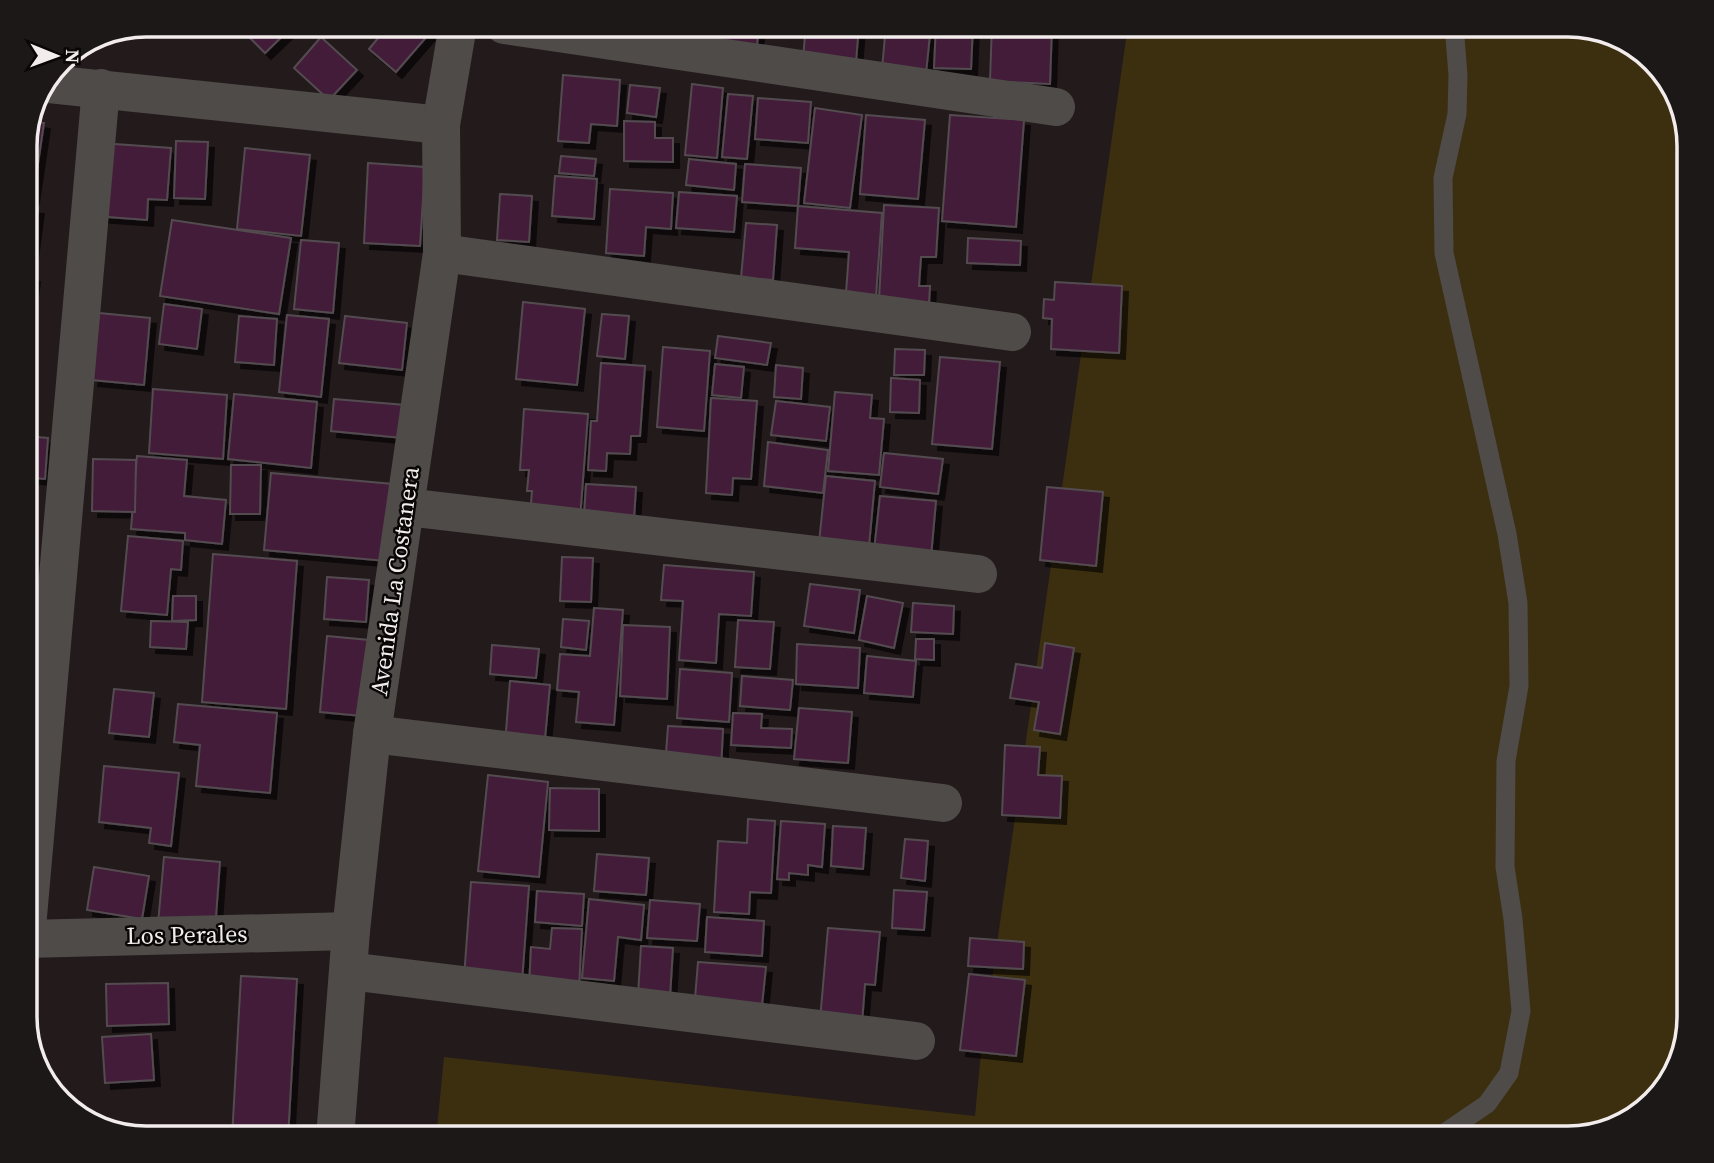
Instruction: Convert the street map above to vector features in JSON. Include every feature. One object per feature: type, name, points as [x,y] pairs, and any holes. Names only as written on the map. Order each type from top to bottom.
[{"type":"street","name":"Avenida La Costanera","points":[[336,1126],[351,932],[372,734],[442,253],[441,125],[456,37]]},
{"type":"street","points":[[590,37],[1056,107]]},
{"type":"street","points":[[91,87],[441,125]]},
{"type":"street","points":[[37,805],[101,88]]},
{"type":"street","points":[[442,253],[1012,332]]},
{"type":"street","points":[[405,507],[978,574]]},
{"type":"street","points":[[372,734],[943,803]]},
{"type":"street","name":"Los Perales","points":[[37,940],[351,932]]},
{"type":"street","points":[[349,971],[916,1041]]},
{"type":"lane","points":[[1455,37],[1457,114],[1443,178],[1444,253],[1507,534],[1518,603],[1518,686],[1506,761],[1505,867],[1513,919],[1521,1012],[1510,1073],[1487,1104],[1456,1126]]},
{"type":"shaded area","points":[[1126,37],[1568,37],[1590,39],[1629,55],[1655,79],[1663,91],[1674,118],[1677,146],[1677,1017],[1675,1039],[1659,1078],[1640,1099],[1616,1115],[1590,1124],[1568,1126],[437,1126],[444,1057],[975,1116],[980,1063]]},
{"type":"building","points":[[249,37],[282,37],[265,53]]},
{"type":"building","points":[[321,37],[357,70],[329,100],[294,68]]},
{"type":"building","points":[[379,37],[426,37],[396,72],[369,49]]},
{"type":"building","points":[[650,37],[703,37],[702,42]]},
{"type":"building","points":[[706,37],[758,37],[756,55],[705,51]]},
{"type":"building","points":[[805,37],[858,37],[856,62],[803,58]]},
{"type":"building","points":[[885,37],[930,37],[926,73],[882,69]]},
{"type":"building","points":[[935,37],[972,37],[971,69],[934,68]]},
{"type":"building","points":[[992,37],[1052,37],[1050,84],[990,81]]},
{"type":"building","points":[[563,75],[620,80],[617,126],[591,124],[589,143],[558,141]]},
{"type":"building","points":[[692,84],[723,88],[717,158],[685,155]]},
{"type":"building","points":[[630,85],[660,88],[656,117],[627,113]]},
{"type":"building","points":[[728,94],[753,96],[747,159],[722,157]]},
{"type":"building","points":[[758,98],[811,102],[808,143],[755,139]]},
{"type":"building","points":[[815,108],[862,115],[850,208],[804,203]]},
{"type":"building","points":[[866,115],[925,120],[918,199],[860,194]]},
{"type":"building","points":[[950,115],[1024,120],[1016,227],[942,221]]},
{"type":"building","points":[[624,121],[655,122],[655,138],[673,138],[673,162],[624,161]]},
{"type":"building","points":[[44,123],[37,170],[39,124]]},
{"type":"building","points":[[176,141],[208,142],[205,199],[174,198]]},
{"type":"building","points":[[100,143],[171,148],[167,200],[148,199],[147,220],[95,216]]},
{"type":"building","points":[[245,148],[310,155],[301,236],[237,229]]},
{"type":"building","points":[[561,156],[596,159],[594,176],[559,173]]},
{"type":"building","points":[[689,159],[736,164],[734,190],[686,185]]},
{"type":"building","points":[[368,163],[425,167],[420,246],[364,243]]},
{"type":"building","points":[[745,164],[801,168],[798,206],[742,202]]},
{"type":"building","points":[[555,176],[597,179],[594,219],[552,216]]},
{"type":"building","points":[[610,189],[673,193],[671,229],[646,227],[644,256],[606,253]]},
{"type":"building","points":[[679,192],[737,196],[734,232],[676,228]]},
{"type":"building","points":[[500,194],[532,196],[529,242],[497,240]]},
{"type":"building","points":[[884,205],[939,208],[936,257],[921,257],[919,286],[930,286],[929,304],[879,300]]},
{"type":"building","points":[[798,206],[882,213],[875,310],[845,307],[849,252],[795,248]]},
{"type":"building","points":[[172,220],[291,238],[279,314],[160,296]]},
{"type":"building","points":[[746,223],[777,225],[773,280],[741,278]]},
{"type":"building","points":[[968,238],[1021,241],[1020,265],[967,263]]},
{"type":"building","points":[[301,240],[339,243],[333,313],[294,309]]},
{"type":"building","points":[[1055,282],[1122,286],[1119,353],[1051,349],[1052,319],[1043,318],[1044,299],[1054,300]]},
{"type":"building","points":[[523,302],[585,309],[577,385],[516,379]]},
{"type":"building","points":[[164,304],[202,309],[197,349],[159,344]]},
{"type":"building","points":[[99,313],[150,318],[144,385],[92,380]]},
{"type":"building","points":[[602,314],[629,316],[625,359],[597,356]]},
{"type":"building","points":[[287,315],[329,319],[321,397],[279,392]]},
{"type":"building","points":[[239,316],[277,319],[274,365],[235,362]]},
{"type":"building","points":[[345,316],[407,323],[402,370],[339,363]]},
{"type":"building","points":[[718,336],[771,343],[767,365],[715,358]]},
{"type":"building","points":[[663,347],[710,351],[704,431],[657,427]]},
{"type":"building","points":[[895,349],[925,350],[924,375],[894,375]]},
{"type":"building","points":[[940,357],[1000,362],[992,449],[932,444]]},
{"type":"building","points":[[601,363],[645,366],[640,436],[631,436],[630,454],[607,453],[606,471],[588,470],[591,421],[597,421]]},
{"type":"building","points":[[715,364],[744,367],[741,398],[712,395]]},
{"type":"building","points":[[776,365],[803,368],[801,399],[774,397]]},
{"type":"building","points":[[891,378],[920,380],[919,413],[890,412]]},
{"type":"building","points":[[153,389],[227,395],[223,459],[149,453]]},
{"type":"building","points":[[835,392],[872,395],[870,418],[884,419],[879,475],[828,471]]},
{"type":"building","points":[[234,394],[317,402],[311,468],[228,459]]},
{"type":"building","points":[[711,398],[757,401],[751,479],[733,478],[732,495],[706,493]]},
{"type":"building","points":[[334,399],[405,405],[402,438],[331,431]]},
{"type":"building","points":[[776,401],[830,407],[826,441],[771,435]]},
{"type":"building","points":[[524,409],[588,414],[580,519],[530,515],[532,491],[527,491],[529,470],[520,470]]},
{"type":"building","points":[[37,437],[48,438],[45,479],[37,478]]},
{"type":"building","points":[[768,442],[828,450],[823,493],[764,486]]},
{"type":"building","points":[[884,453],[943,459],[938,494],[880,487]]},
{"type":"building","points":[[137,456],[187,460],[184,496],[226,500],[222,544],[185,540],[185,533],[131,529]]},
{"type":"building","points":[[93,459],[136,460],[135,512],[92,511]]},
{"type":"building","points":[[231,465],[261,465],[260,514],[230,514]]},
{"type":"building","points":[[271,473],[393,484],[386,561],[264,550]]},
{"type":"building","points":[[826,476],[875,481],[868,557],[818,552]]},
{"type":"building","points":[[586,484],[636,487],[634,519],[584,516]]},
{"type":"building","points":[[1047,487],[1103,492],[1096,566],[1040,560]]},
{"type":"building","points":[[880,496],[936,501],[931,557],[874,551]]},
{"type":"building","points":[[128,536],[183,541],[181,570],[171,569],[167,615],[121,611]]},
{"type":"building","points":[[213,554],[297,561],[286,709],[202,702]]},
{"type":"building","points":[[562,557],[593,558],[591,602],[560,601]]},
{"type":"building","points":[[664,565],[754,572],[751,616],[719,614],[716,663],[679,660],[683,601],[661,600]]},
{"type":"building","points":[[327,577],[369,580],[366,622],[324,619]]},
{"type":"building","points":[[810,584],[860,590],[854,633],[804,626]]},
{"type":"building","points":[[173,596],[196,596],[196,620],[172,621]]},
{"type":"building","points":[[867,596],[903,603],[894,648],[859,640]]},
{"type":"building","points":[[913,603],[954,606],[953,634],[911,632]]},
{"type":"building","points":[[37,605],[43,606],[37,644]]},
{"type":"building","points":[[594,608],[623,610],[614,725],[576,722],[579,692],[557,690],[560,654],[590,656]]},
{"type":"building","points":[[563,619],[589,621],[586,650],[561,647]]},
{"type":"building","points":[[738,620],[774,622],[770,669],[735,667]]},
{"type":"building","points":[[151,621],[188,622],[186,649],[150,647]]},
{"type":"building","points":[[623,625],[670,627],[667,699],[620,696]]},
{"type":"building","points":[[327,636],[369,640],[362,716],[320,712]]},
{"type":"building","points":[[916,639],[934,639],[934,660],[915,659]]},
{"type":"building","points":[[1045,643],[1074,648],[1060,734],[1034,730],[1039,702],[1010,698],[1016,664],[1042,668]]},
{"type":"building","points":[[797,644],[860,648],[858,688],[796,684]]},
{"type":"building","points":[[492,645],[539,649],[536,678],[490,674]]},
{"type":"building","points":[[867,656],[916,661],[913,697],[864,693]]},
{"type":"building","points":[[680,669],[732,673],[729,722],[677,718]]},
{"type":"building","points":[[742,676],[793,680],[790,710],[740,706]]},
{"type":"building","points":[[510,681],[550,685],[544,749],[505,744]]},
{"type":"building","points":[[114,689],[154,693],[149,737],[109,733]]},
{"type":"building","points":[[178,704],[277,713],[270,793],[196,786],[200,745],[174,742]]},
{"type":"building","points":[[799,708],[852,712],[848,763],[794,759]]},
{"type":"building","points":[[733,713],[762,714],[761,728],[792,729],[791,748],[731,745]]},
{"type":"building","points":[[668,726],[723,729],[721,770],[665,767]]},
{"type":"building","points":[[1005,745],[1040,747],[1038,775],[1062,776],[1060,818],[1002,815]]},
{"type":"building","points":[[104,766],[179,773],[171,846],[149,843],[151,828],[99,822]]},
{"type":"building","points":[[488,775],[548,782],[539,877],[478,871]]},
{"type":"building","points":[[550,788],[599,789],[599,831],[549,830]]},
{"type":"building","points":[[748,819],[775,821],[771,893],[750,892],[749,914],[714,912],[718,841],[747,843]]},
{"type":"building","points":[[781,821],[825,824],[822,867],[808,865],[808,875],[789,873],[789,880],[777,879]]},
{"type":"building","points":[[833,826],[866,828],[863,869],[831,866]]},
{"type":"building","points":[[905,839],[928,841],[925,881],[901,878]]},
{"type":"building","points":[[597,854],[649,858],[646,895],[594,891]]},
{"type":"building","points":[[164,857],[220,862],[215,930],[158,924]]},
{"type":"building","points":[[94,867],[149,876],[142,919],[87,910]]},
{"type":"building","points":[[471,882],[529,886],[522,982],[464,978]]},
{"type":"building","points":[[894,890],[927,892],[924,930],[892,928]]},
{"type":"building","points":[[537,891],[584,894],[582,926],[535,922]]},
{"type":"building","points":[[589,899],[644,905],[641,940],[618,937],[614,981],[582,978]]},
{"type":"building","points":[[650,900],[700,904],[697,941],[647,938]]},
{"type":"building","points":[[707,917],[764,921],[762,956],[705,952]]},
{"type":"building","points":[[552,928],[582,929],[579,989],[529,987],[531,947],[550,949]]},
{"type":"building","points":[[828,928],[880,932],[875,985],[865,984],[862,1023],[820,1020]]},
{"type":"building","points":[[970,938],[1024,942],[1023,969],[968,966]]},
{"type":"building","points":[[641,946],[673,948],[670,997],[638,995]]},
{"type":"building","points":[[698,962],[766,967],[762,1005],[695,999]]},
{"type":"building","points":[[969,974],[1025,980],[1016,1056],[960,1050]]},
{"type":"building","points":[[241,976],[297,979],[289,1126],[233,1126]]},
{"type":"building","points":[[168,983],[169,1024],[107,1026],[106,984]]},
{"type":"building","points":[[151,1034],[154,1080],[105,1083],[102,1037]]}]
